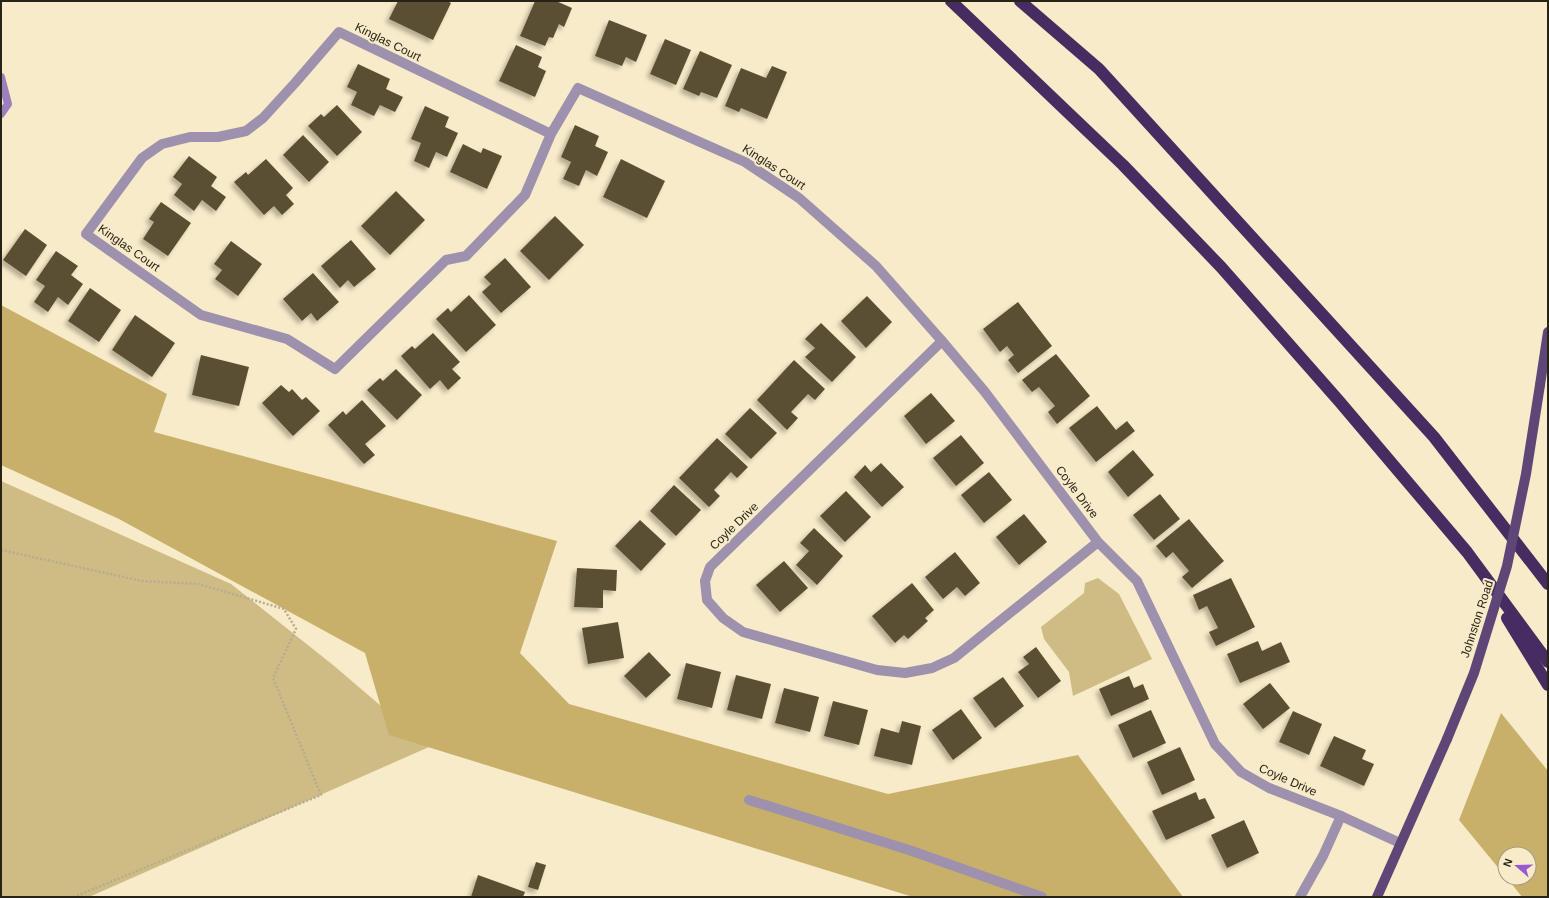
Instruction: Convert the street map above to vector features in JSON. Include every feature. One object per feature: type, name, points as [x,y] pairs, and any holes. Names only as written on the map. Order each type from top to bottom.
[{"type":"highway","points":[[951,1],[1123,165],[1221,267],[1339,401],[1467,552],[1548,662]]},
{"type":"highway","points":[[1020,1],[1099,69],[1428,431],[1548,583]]},
{"type":"highway","points":[[1467,552],[1548,686]]},
{"type":"main road","name":"Johnston Road","points":[[1377,897],[1447,739],[1474,673],[1507,566],[1526,474],[1548,332]]},
{"type":"street","name":"Kinglas Court","points":[[550,134],[339,32],[263,118],[246,131],[218,137],[190,137],[162,144],[142,158],[86,234],[201,315],[287,339],[335,369],[446,260],[466,256],[524,195],[550,134],[578,88],[745,162],[799,198],[876,266],[942,341]]},
{"type":"street","name":"Coyle Drive","points":[[1098,542],[954,658],[932,668],[905,673],[877,670],[743,632],[723,618],[707,600],[705,581],[710,567],[942,341],[986,392],[1098,542],[1137,581],[1215,744],[1241,772],[1264,785],[1341,816],[1400,843]]},
{"type":"street","points":[[748,800],[909,850],[1042,897]]},
{"type":"street","points":[[1300,897],[1323,856],[1341,816]]},
{"type":"path","points":[[1,550],[142,581],[198,584],[284,609],[296,629],[273,678],[321,795],[74,897]]},
{"type":"shaded area","points":[[1,305],[167,394],[154,432],[557,541],[520,653],[569,704],[888,794],[1078,755],[1183,897],[913,897],[389,735],[365,653],[119,519],[1,465]]},
{"type":"shaded area","points":[[1,481],[231,584],[333,665],[429,747],[89,897],[1,897]]},
{"type":"shaded area","points":[[1098,578],[1119,594],[1152,659],[1073,696],[1069,672],[1044,639],[1041,627],[1084,593],[1085,583]]},
{"type":"shaded area","points":[[1501,713],[1548,771],[1548,897],[1522,897],[1513,886],[1537,886],[1537,846],[1497,846],[1497,866],[1459,820]]},
{"type":"building","points":[[398,1],[447,1],[451,3],[433,40],[389,19]]},
{"type":"building","points":[[535,1],[556,1],[572,8],[564,27],[559,24],[553,38],[549,37],[545,46],[520,36]]},
{"type":"building","points":[[609,20],[647,35],[636,62],[626,57],[622,66],[595,56]]},
{"type":"building","points":[[665,39],[691,50],[676,85],[650,74]]},
{"type":"building","points":[[516,45],[542,57],[538,67],[546,71],[535,97],[499,81]]},
{"type":"building","points":[[700,51],[732,65],[717,98],[701,92],[699,96],[683,89]]},
{"type":"building","points":[[358,64],[390,79],[386,89],[403,97],[395,112],[380,105],[374,116],[351,105],[357,92],[347,87]]},
{"type":"building","points":[[772,66],[787,72],[767,119],[741,108],[739,112],[725,106],[741,68],[766,78]]},
{"type":"building","points":[[337,105],[362,132],[337,156],[308,126],[321,114],[324,117]]},
{"type":"building","points":[[425,106],[449,117],[445,127],[458,133],[447,157],[436,152],[429,168],[414,161],[421,143],[411,139]]},
{"type":"building","points":[[575,125],[599,136],[595,146],[608,152],[597,176],[586,170],[579,186],[563,179],[571,162],[561,157]]},
{"type":"building","points":[[303,135],[329,162],[309,182],[283,155]]},
{"type":"building","points":[[463,144],[481,153],[483,148],[502,156],[487,189],[450,172]]},
{"type":"building","points":[[189,156],[217,177],[211,186],[226,197],[216,211],[202,200],[194,211],[174,195],[182,184],[173,177]]},
{"type":"building","points":[[266,159],[293,188],[286,195],[294,204],[282,215],[274,206],[264,215],[234,182],[246,172],[248,175]]},
{"type":"building","points":[[621,159],[665,181],[647,218],[603,197]]},
{"type":"building","points":[[396,191],[425,220],[390,255],[361,226]]},
{"type":"building","points":[[161,202],[191,223],[168,256],[143,239],[154,222],[149,219]]},
{"type":"building","points":[[555,216],[584,245],[549,280],[520,251]]},
{"type":"building","points":[[25,229],[47,245],[26,276],[3,260]]},
{"type":"building","points":[[351,240],[376,269],[354,287],[348,280],[340,288],[321,266]]},
{"type":"building","points":[[231,241],[262,264],[238,296],[215,279],[222,270],[214,264]]},
{"type":"building","points":[[56,251],[78,266],[71,275],[83,284],[68,305],[58,297],[48,312],[34,302],[45,286],[36,280]]},
{"type":"building","points":[[505,258],[531,287],[501,313],[482,292],[491,284],[484,277]]},
{"type":"building","points":[[313,273],[339,302],[317,321],[311,313],[302,321],[283,299]]},
{"type":"building","points":[[90,288],[121,310],[99,342],[68,321]]},
{"type":"building","points":[[469,295],[496,325],[466,352],[436,319],[448,308],[451,312]]},
{"type":"building","points":[[867,296],[892,322],[866,348],[841,321]]},
{"type":"building","points":[[1018,302],[1052,346],[1018,373],[1008,360],[1014,355],[1007,346],[1000,352],[983,329]]},
{"type":"building","points":[[135,315],[175,343],[152,377],[112,350]]},
{"type":"building","points":[[821,323],[856,357],[832,382],[805,357],[815,348],[805,339]]},
{"type":"building","points":[[433,333],[460,362],[452,369],[461,378],[448,390],[440,380],[430,389],[401,356],[412,346],[415,349]]},
{"type":"building","points":[[1056,354],[1090,396],[1057,424],[1048,412],[1055,406],[1039,387],[1032,392],[1022,380]]},
{"type":"building","points":[[201,355],[249,367],[239,406],[192,395]]},
{"type":"building","points":[[794,360],[825,389],[815,400],[808,394],[791,412],[798,418],[787,430],[757,400]]},
{"type":"building","points":[[396,369],[422,395],[397,420],[367,390],[380,378],[383,381]]},
{"type":"building","points":[[281,385],[289,392],[292,389],[302,400],[306,397],[320,411],[293,436],[262,403]]},
{"type":"building","points":[[931,393],[955,421],[926,444],[904,416]]},
{"type":"building","points":[[362,400],[386,426],[365,444],[375,455],[364,464],[328,425],[343,411],[346,415]]},
{"type":"building","points":[[1097,406],[1116,430],[1127,421],[1135,431],[1096,462],[1069,428]]},
{"type":"building","points":[[750,408],[777,433],[751,459],[725,434]]},
{"type":"building","points":[[961,435],[984,463],[956,486],[933,458]]},
{"type":"building","points":[[717,438],[748,467],[737,478],[731,472],[714,490],[720,496],[709,507],[679,478]]},
{"type":"building","points":[[1133,450],[1154,475],[1128,497],[1108,472]]},
{"type":"building","points":[[881,463],[904,487],[882,507],[854,477],[865,465],[871,472]]},
{"type":"building","points":[[989,472],[1012,500],[984,523],[961,495]]},
{"type":"building","points":[[674,485],[701,510],[676,536],[650,511]]},
{"type":"building","points":[[846,491],[871,517],[845,542],[820,516]]},
{"type":"building","points":[[1160,494],[1180,519],[1154,540],[1133,515]]},
{"type":"building","points":[[1024,514],[1047,542],[1019,565],[996,537]]},
{"type":"building","points":[[1189,519],[1224,561],[1192,588],[1182,577],[1189,571],[1173,552],[1166,558],[1156,546]]},
{"type":"building","points":[[640,520],[666,544],[641,571],[615,546]]},
{"type":"building","points":[[814,528],[843,556],[817,585],[796,565],[809,551],[800,543]]},
{"type":"building","points":[[955,552],[980,583],[965,596],[957,587],[943,599],[925,577]]},
{"type":"building","points":[[784,561],[808,588],[780,612],[756,585]]},
{"type":"building","points":[[577,568],[617,570],[616,591],[603,590],[603,608],[574,607]]},
{"type":"building","points":[[1231,578],[1255,627],[1216,646],[1209,632],[1218,628],[1207,606],[1199,610],[1193,595]]},
{"type":"building","points":[[912,583],[934,610],[925,618],[928,621],[908,639],[904,635],[895,643],[872,616]]},
{"type":"building","points":[[618,622],[624,658],[588,664],[582,628]]},
{"type":"building","points":[[1258,641],[1262,651],[1281,642],[1290,662],[1240,683],[1227,654]]},
{"type":"building","points":[[1036,647],[1061,681],[1038,698],[1018,672],[1029,664],[1023,657]]},
{"type":"building","points":[[649,652],[671,675],[646,698],[624,676]]},
{"type":"building","points":[[686,663],[721,672],[712,708],[677,699]]},
{"type":"building","points":[[736,675],[771,684],[762,719],[727,710]]},
{"type":"building","points":[[1129,676],[1134,688],[1143,684],[1149,699],[1111,716],[1099,689]]},
{"type":"building","points":[[1003,677],[1024,706],[995,728],[973,698]]},
{"type":"building","points":[[1270,683],[1290,708],[1263,729],[1243,704]]},
{"type":"building","points":[[784,688],[819,697],[810,732],[775,723]]},
{"type":"building","points":[[833,701],[868,710],[859,745],[824,736]]},
{"type":"building","points":[[961,709],[982,738],[953,760],[932,730]]},
{"type":"building","points":[[1151,710],[1166,743],[1133,758],[1118,725]]},
{"type":"building","points":[[1293,711],[1322,724],[1309,755],[1279,742]]},
{"type":"building","points":[[902,721],[921,726],[912,765],[874,756],[881,728],[899,733]]},
{"type":"building","points":[[1334,736],[1366,750],[1362,759],[1374,764],[1364,786],[1320,766]]},
{"type":"building","points":[[1180,747],[1195,780],[1162,795],[1147,762]]},
{"type":"building","points":[[1196,792],[1199,800],[1205,798],[1215,818],[1166,840],[1152,811]]},
{"type":"building","points":[[1244,820],[1259,853],[1227,868],[1211,835]]},
{"type":"building","points":[[536,862],[546,865],[538,890],[528,887]]},
{"type":"building","points":[[478,875],[525,892],[523,897],[471,897]]},
{"type":"waterway","points":[[1,77],[8,104],[1,114]]}]
